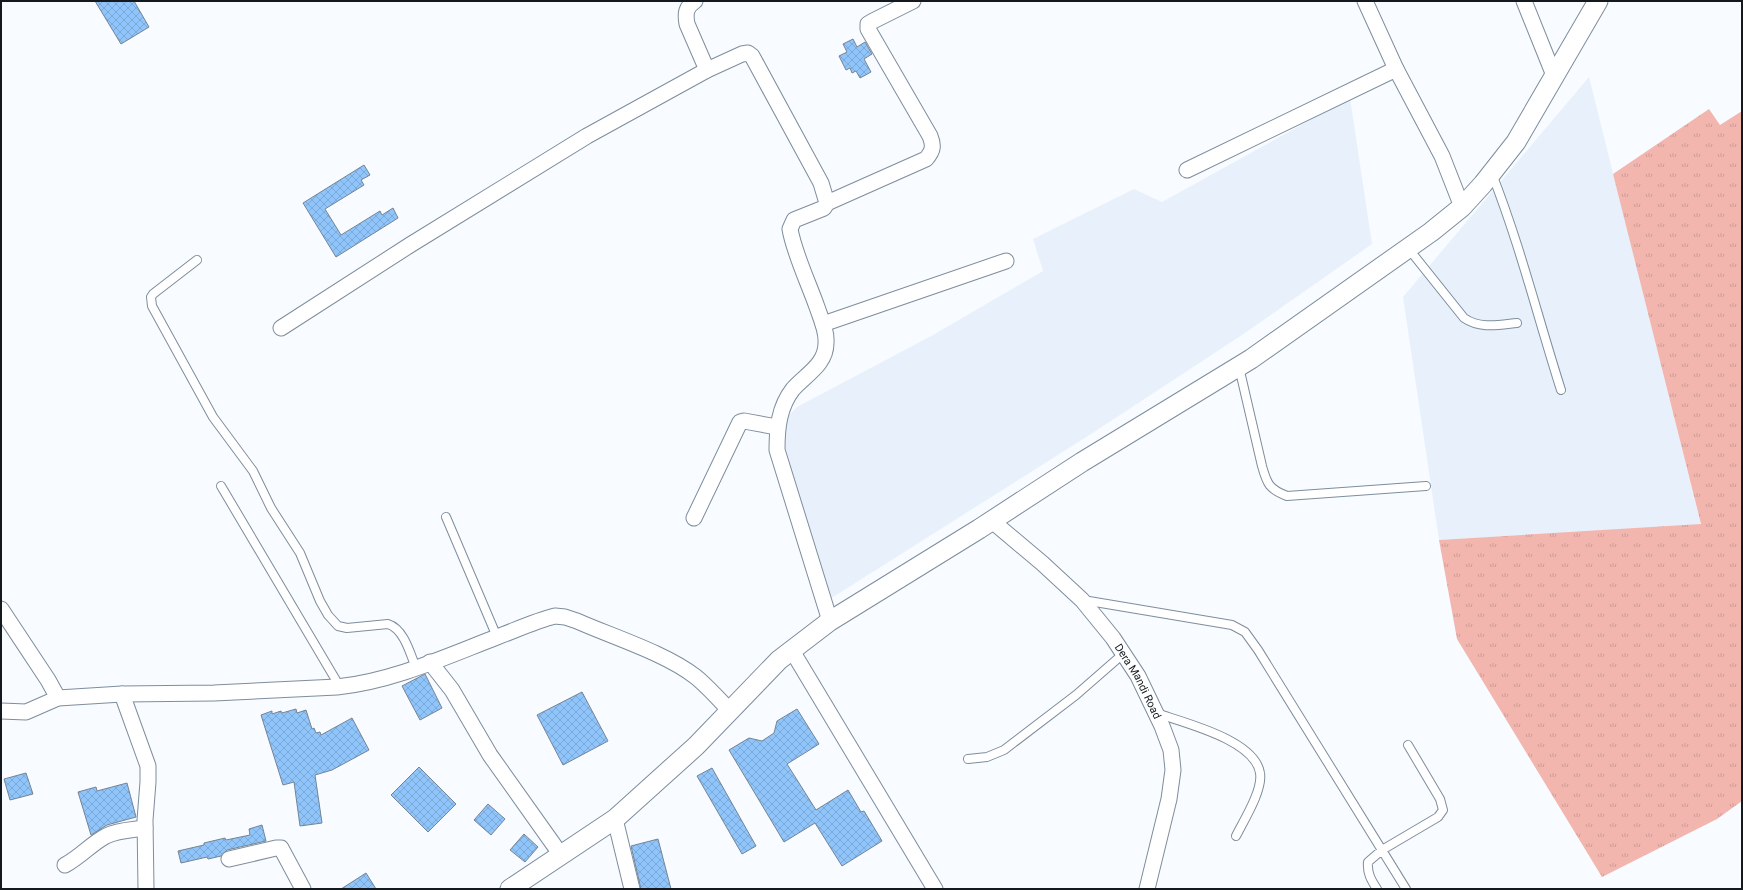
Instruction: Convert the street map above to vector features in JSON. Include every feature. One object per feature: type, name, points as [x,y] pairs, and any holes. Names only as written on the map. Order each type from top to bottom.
[{"type":"street","points":[[695,1],[686,10],[685,16],[707,70]]},
{"type":"street","points":[[830,621],[777,450],[777,427],[781,411],[793,390],[817,367],[823,357],[826,344],[824,324],[790,229],[794,220],[824,208],[827,203],[926,159],[931,153],[934,145],[930,136],[868,29],[868,24],[913,1]]},
{"type":"street","points":[[1365,1],[1396,69],[1442,156],[1462,207]]},
{"type":"street","points":[[1524,1],[1555,78]]},
{"type":"street","points":[[510,889],[615,819],[696,746],[779,660],[791,649],[830,621],[992,521],[1082,462],[1239,366],[1431,232],[1462,207],[1492,174],[1516,142],[1555,78],[1598,1]]},
{"type":"street","points":[[281,328],[410,245],[587,136],[707,70],[742,54],[748,53],[752,56],[821,183],[827,203]]},
{"type":"street","points":[[1187,170],[1396,69]]},
{"type":"street","points":[[824,324],[1006,261]]},
{"type":"street","points":[[694,518],[740,422],[744,421],[777,427]]},
{"type":"street","name":"Dera Mandi Road","points":[[992,521],[1042,562],[1082,600],[1112,638],[1138,676],[1162,726],[1171,750],[1173,770],[1169,799],[1147,889]]},
{"type":"street","points":[[1,609],[48,680],[58,698]]},
{"type":"street","points":[[1,711],[26,712],[58,698],[122,694],[214,693],[340,687],[375,681],[423,665],[555,616],[577,620],[677,665],[695,676],[713,692],[730,711]]},
{"type":"street","points":[[791,649],[935,889]]},
{"type":"street","points":[[423,665],[452,690],[490,755],[561,855]]},
{"type":"street","points":[[122,694],[148,766],[145,828],[146,889]]},
{"type":"street","points":[[615,819],[632,889]]},
{"type":"street","points":[[65,865],[77,859],[105,837],[125,830],[145,828]]},
{"type":"street","points":[[229,859],[281,848],[303,889]]},
{"type":"lane","points":[[1492,174],[1504,205],[1529,282],[1539,322],[1561,390]]},
{"type":"lane","points":[[1408,248],[1464,318],[1472,324],[1486,326],[1517,323]]},
{"type":"lane","points":[[197,260],[151,297],[152,306],[213,417],[253,471],[271,508],[300,553],[320,601],[328,615],[338,626],[343,627],[388,624],[394,626],[423,665]]},
{"type":"lane","points":[[1239,366],[1265,479],[1274,491],[1287,496],[1426,486]]},
{"type":"lane","points":[[221,486],[340,687]]},
{"type":"lane","points":[[446,517],[497,637]]},
{"type":"lane","points":[[1082,600],[1232,626],[1245,632],[1258,650],[1406,889]]},
{"type":"lane","points":[[968,759],[987,757],[1004,750],[1059,708],[1123,654]]},
{"type":"lane","points":[[1156,713],[1224,738],[1245,749],[1256,760],[1260,774],[1259,788],[1236,836]]},
{"type":"lane","points":[[1377,889],[1370,878],[1367,869],[1368,862],[1382,850],[1438,817],[1443,810],[1440,799],[1408,745]]},
{"type":"shaded area","points":[[1589,77],[1701,525],[1439,540],[1403,297]]},
{"type":"shaded area","points":[[1350,98],[1372,244],[1245,333],[1091,434],[830,599],[781,440],[784,420],[797,407],[933,335],[1043,271],[1033,239],[1134,189],[1162,202]]},
{"type":"green space","points":[[1709,109],[1720,125],[1742,111],[1742,801],[1717,819],[1602,877],[1457,639],[1439,540],[1701,524],[1613,174]]},
{"type":"building","points":[[95,1],[134,1],[149,27],[121,44]]},
{"type":"building","points":[[853,39],[857,47],[865,42],[872,54],[864,59],[871,72],[860,78],[856,71],[852,73],[850,68],[846,70],[839,56],[847,52],[843,44]]},
{"type":"building","points":[[364,165],[370,175],[361,180],[364,185],[325,209],[341,235],[380,211],[382,215],[393,208],[398,218],[336,257],[303,203]]},
{"type":"building","points":[[425,674],[442,708],[420,720],[402,686]]},
{"type":"building","points":[[582,692],[608,741],[563,765],[537,715]]},
{"type":"building","points":[[296,709],[297,713],[306,710],[312,729],[314,728],[316,733],[320,732],[321,735],[352,718],[369,750],[332,770],[315,775],[322,823],[300,826],[294,782],[283,785],[261,715],[272,711],[272,714]]},
{"type":"building","points":[[797,709],[819,744],[787,764],[816,810],[848,790],[861,812],[864,811],[882,841],[842,866],[815,823],[784,842],[729,750],[749,738],[762,741],[774,733],[777,721]]},
{"type":"building","points":[[419,767],[456,804],[428,832],[391,795]]},
{"type":"building","points":[[712,768],[756,846],[742,854],[697,776]]},
{"type":"building","points":[[26,773],[33,794],[10,800],[4,779]]},
{"type":"building","points":[[127,783],[136,817],[107,825],[91,835],[78,792],[96,787],[97,791]]},
{"type":"building","points":[[488,804],[505,819],[491,835],[474,820]]},
{"type":"building","points":[[262,825],[266,841],[227,850],[221,856],[208,859],[207,857],[181,863],[178,851],[225,838],[226,840],[250,835],[249,829]]},
{"type":"building","points":[[524,834],[538,847],[525,862],[510,850]]},
{"type":"building","points":[[658,839],[671,889],[641,889],[631,846]]},
{"type":"building","points":[[366,873],[376,889],[341,889]]}]
